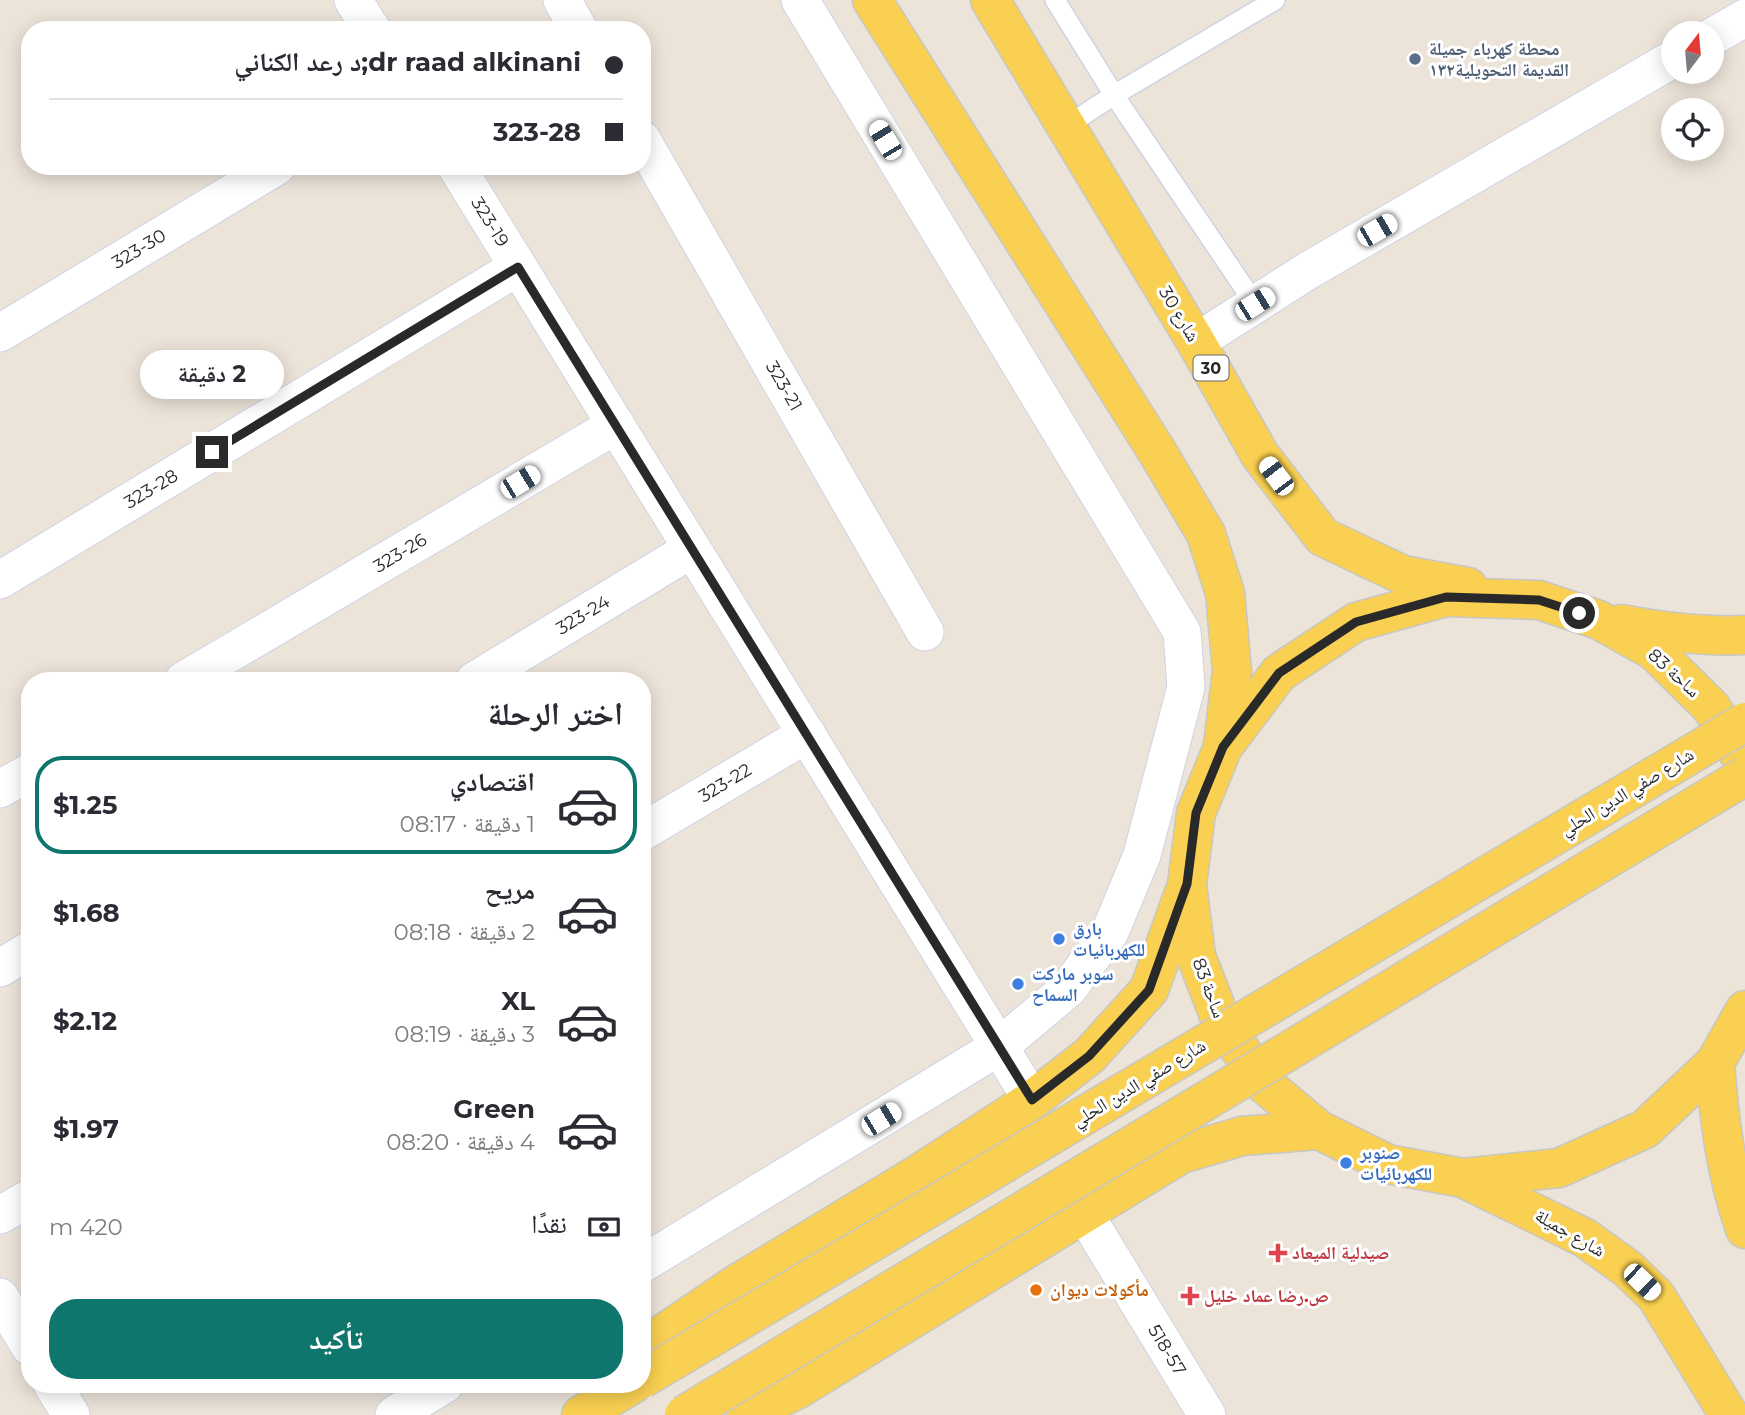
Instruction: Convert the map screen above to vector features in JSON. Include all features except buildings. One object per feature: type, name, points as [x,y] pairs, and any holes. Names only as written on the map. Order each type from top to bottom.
[{"type":"main road","name":"شارع 30","points":[[990,0],[1196,342],[1260,455],[1323,537],[1403,575],[1539,600]]},
{"type":"main road","points":[[875,1],[1206,534],[1226,593],[1233,671],[1223,747]]},
{"type":"main road","name":"ساحة 83","points":[[1745,764],[1711,707],[1654,651],[1599,620],[1539,600],[1446,597],[1356,622],[1279,673],[1223,747],[1196,813],[1187,884],[1196,957],[1222,1023],[1263,1083],[1319,1130],[1388,1164],[1463,1178],[1559,1168],[1645,1129],[1714,1063],[1745,1010]]},
{"type":"main road","points":[[1599,620],[1672,633],[1715,637],[1745,635]]},
{"type":"main road","name":"شارع صفي الدين الحلي","points":[[651,1370],[1745,722]]},
{"type":"main road","points":[[684,1415],[1745,776]]},
{"type":"main road","points":[[651,1342],[735,1285],[1032,1100],[1089,1056],[1149,990],[1187,884]]},
{"type":"main road","points":[[1714,1063],[1726,1165],[1745,1228]]},
{"type":"main road","points":[[746,1415],[798,1389],[1181,1154],[1242,1136],[1319,1130]]},
{"type":"main road","name":"شارع جميلة","points":[[1463,1178],[1586,1238],[1628,1269],[1656,1296],[1729,1415]]},
{"type":"main road","name":"شارع صفي الدين الحلي","points":[[554,1415],[610,1393]]},
{"type":"street","points":[[562,0],[574,21]]},
{"type":"street","points":[[651,1259],[1000,1046],[1068,989],[1110,932],[1142,855],[1186,687],[1182,632],[800,0]]},
{"type":"street","points":[[1724,30],[1745,18]]},
{"type":"street","points":[[1196,342],[1309,270],[1661,66]]},
{"type":"street","name":"323-21","points":[[651,156],[925,632]]},
{"type":"street","name":"323-30","points":[[0,332],[262,175]]},
{"type":"street","name":"323-19","points":[[462,175],[1032,1100]]},
{"type":"street","name":"323-28","points":[[0,580],[518,267]]},
{"type":"street","name":"323-26","points":[[198,672],[616,425]]},
{"type":"street","name":"323-24","points":[[489,672],[692,549]]},
{"type":"street","name":"323-22","points":[[651,827],[807,734]]},
{"type":"street","points":[[0,789],[21,777]]},
{"type":"street","points":[[0,968],[21,955]]},
{"type":"street","points":[[0,1215],[21,1203]]},
{"type":"street","name":"518-57","points":[[1084,1213],[1207,1415]]},
{"type":"street","points":[[0,1297],[21,1332]]},
{"type":"street","points":[[58,1393],[71,1415]]},
{"type":"street","points":[[394,1415],[430,1393]]},
{"type":"lane","points":[[1055,0],[1114,95],[1255,304]]},
{"type":"lane","points":[[1065,127],[1275,0]]},
{"type":"place","name":"محطة كهرباء جميلة القديمة التحويلية١٣٢","points":[[1415,59]]},
{"type":"place","name":"بارق للكهربائيات","points":[[1059,939]]},
{"type":"place","name":"سوبر ماركت السماح","points":[[1018,984]]},
{"type":"place","name":"صنوبر للكهربائيات","points":[[1346,1163]]},
{"type":"place","name":"صيدلية الميعاد","points":[[1278,1253]]},
{"type":"place","name":"مأكولات ديوان","points":[[1036,1290]]},
{"type":"place","name":"ص.رضا عماد خليل","points":[[1190,1296]]},
{"type":"route","points":[[212,452],[518,267],[1032,1100],[1089,1056],[1149,990],[1187,884],[1196,813],[1223,747],[1279,673],[1356,622],[1446,597],[1539,600],[1579,613]]}]
